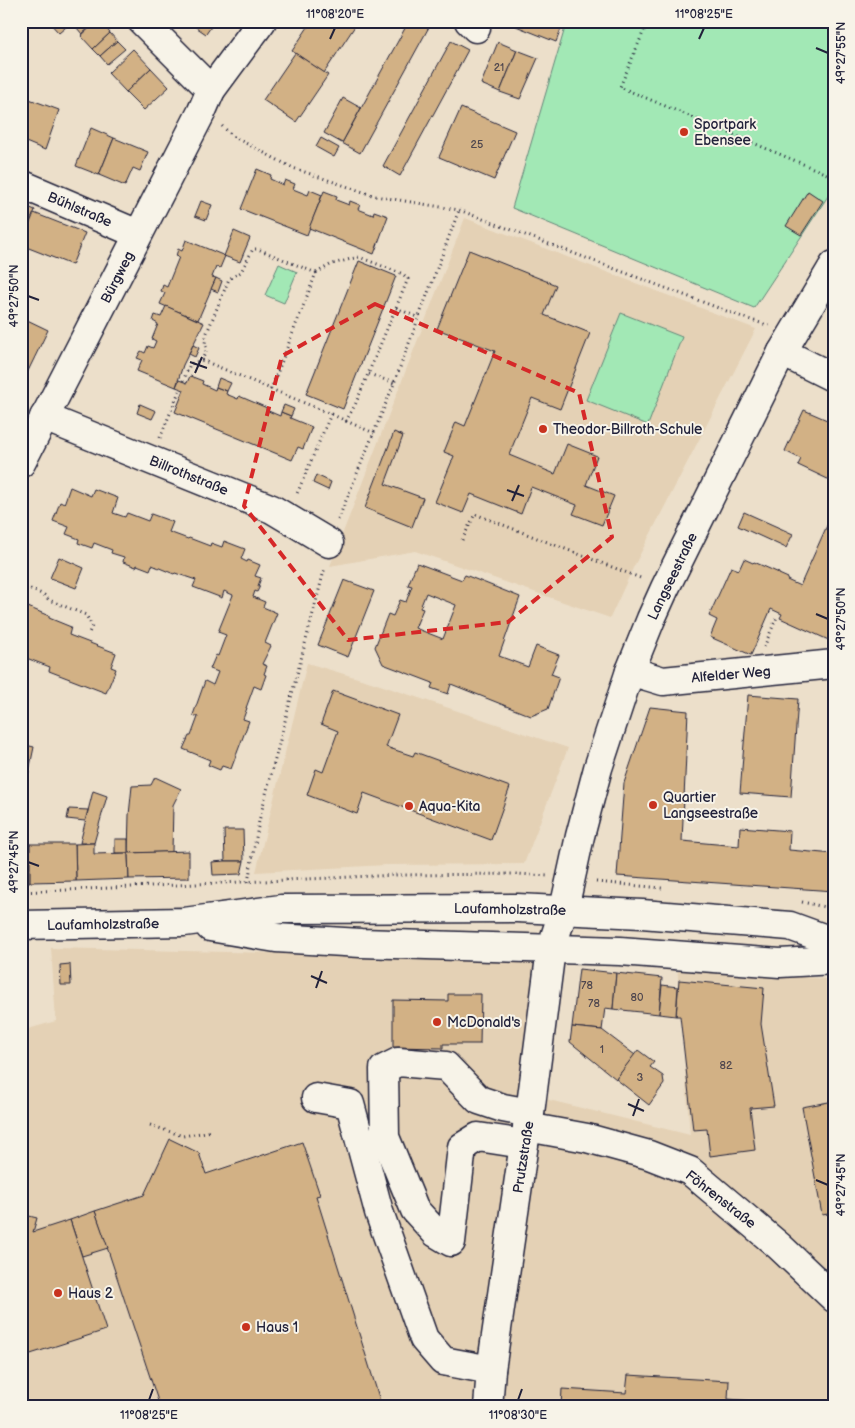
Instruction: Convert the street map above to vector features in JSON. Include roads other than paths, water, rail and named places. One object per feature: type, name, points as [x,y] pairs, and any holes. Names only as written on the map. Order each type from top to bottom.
[{"type":"street","points":[[142,21],[206,101]]},
{"type":"street","name":"Bürgweg","points":[[21,463],[206,101],[262,21]]},
{"type":"street","name":"Bühlstraße","points":[[21,184],[138,234]]},
{"type":"street","name":"Langseestraße","points":[[564,909],[594,783],[630,671],[651,619],[788,342],[834,265]]},
{"type":"street","points":[[788,342],[834,378]]},
{"type":"street","name":"Billrothstraße","points":[[44,418],[264,505],[329,543]]},
{"type":"street","name":"Alfelder Weg","points":[[630,671],[662,681],[834,664]]},
{"type":"street","name":"Laufamholzstraße","points":[[21,925],[184,922],[281,909],[466,907],[564,909],[790,926],[834,942]]},
{"type":"street","name":"Prutzstraße","points":[[488,1407],[491,1370],[551,949],[564,909]]},
{"type":"street","name":"Laufamholzstraße","points":[[184,922],[284,938],[371,944],[620,951],[780,963],[834,960]]},
{"type":"street","points":[[398,1062],[446,1066],[479,1100],[504,1108],[527,1128],[478,1137],[462,1147],[451,1242],[436,1234],[415,1210],[385,1137],[384,1069],[398,1062]]},
{"type":"street","points":[[316,1098],[350,1104],[379,1212],[424,1339],[443,1361],[491,1370]]},
{"type":"street","name":"Föhrenstraße","points":[[527,1128],[596,1141],[649,1156],[690,1171],[779,1246],[834,1298]]},
{"type":"place","name":"Sportpark Ebensee","points":[[684,132]]},
{"type":"place","name":"Theodor-Billroth-Schule","points":[[543,429]]},
{"type":"place","name":"Quartier Langseestraße","points":[[653,805]]},
{"type":"place","name":"Aqua-Kita","points":[[409,806]]},
{"type":"place","name":"McDonald's","points":[[437,1022]]},
{"type":"place","name":"Haus 2","points":[[58,1293]]},
{"type":"place","name":"Haus 1","points":[[246,1327]]}]
